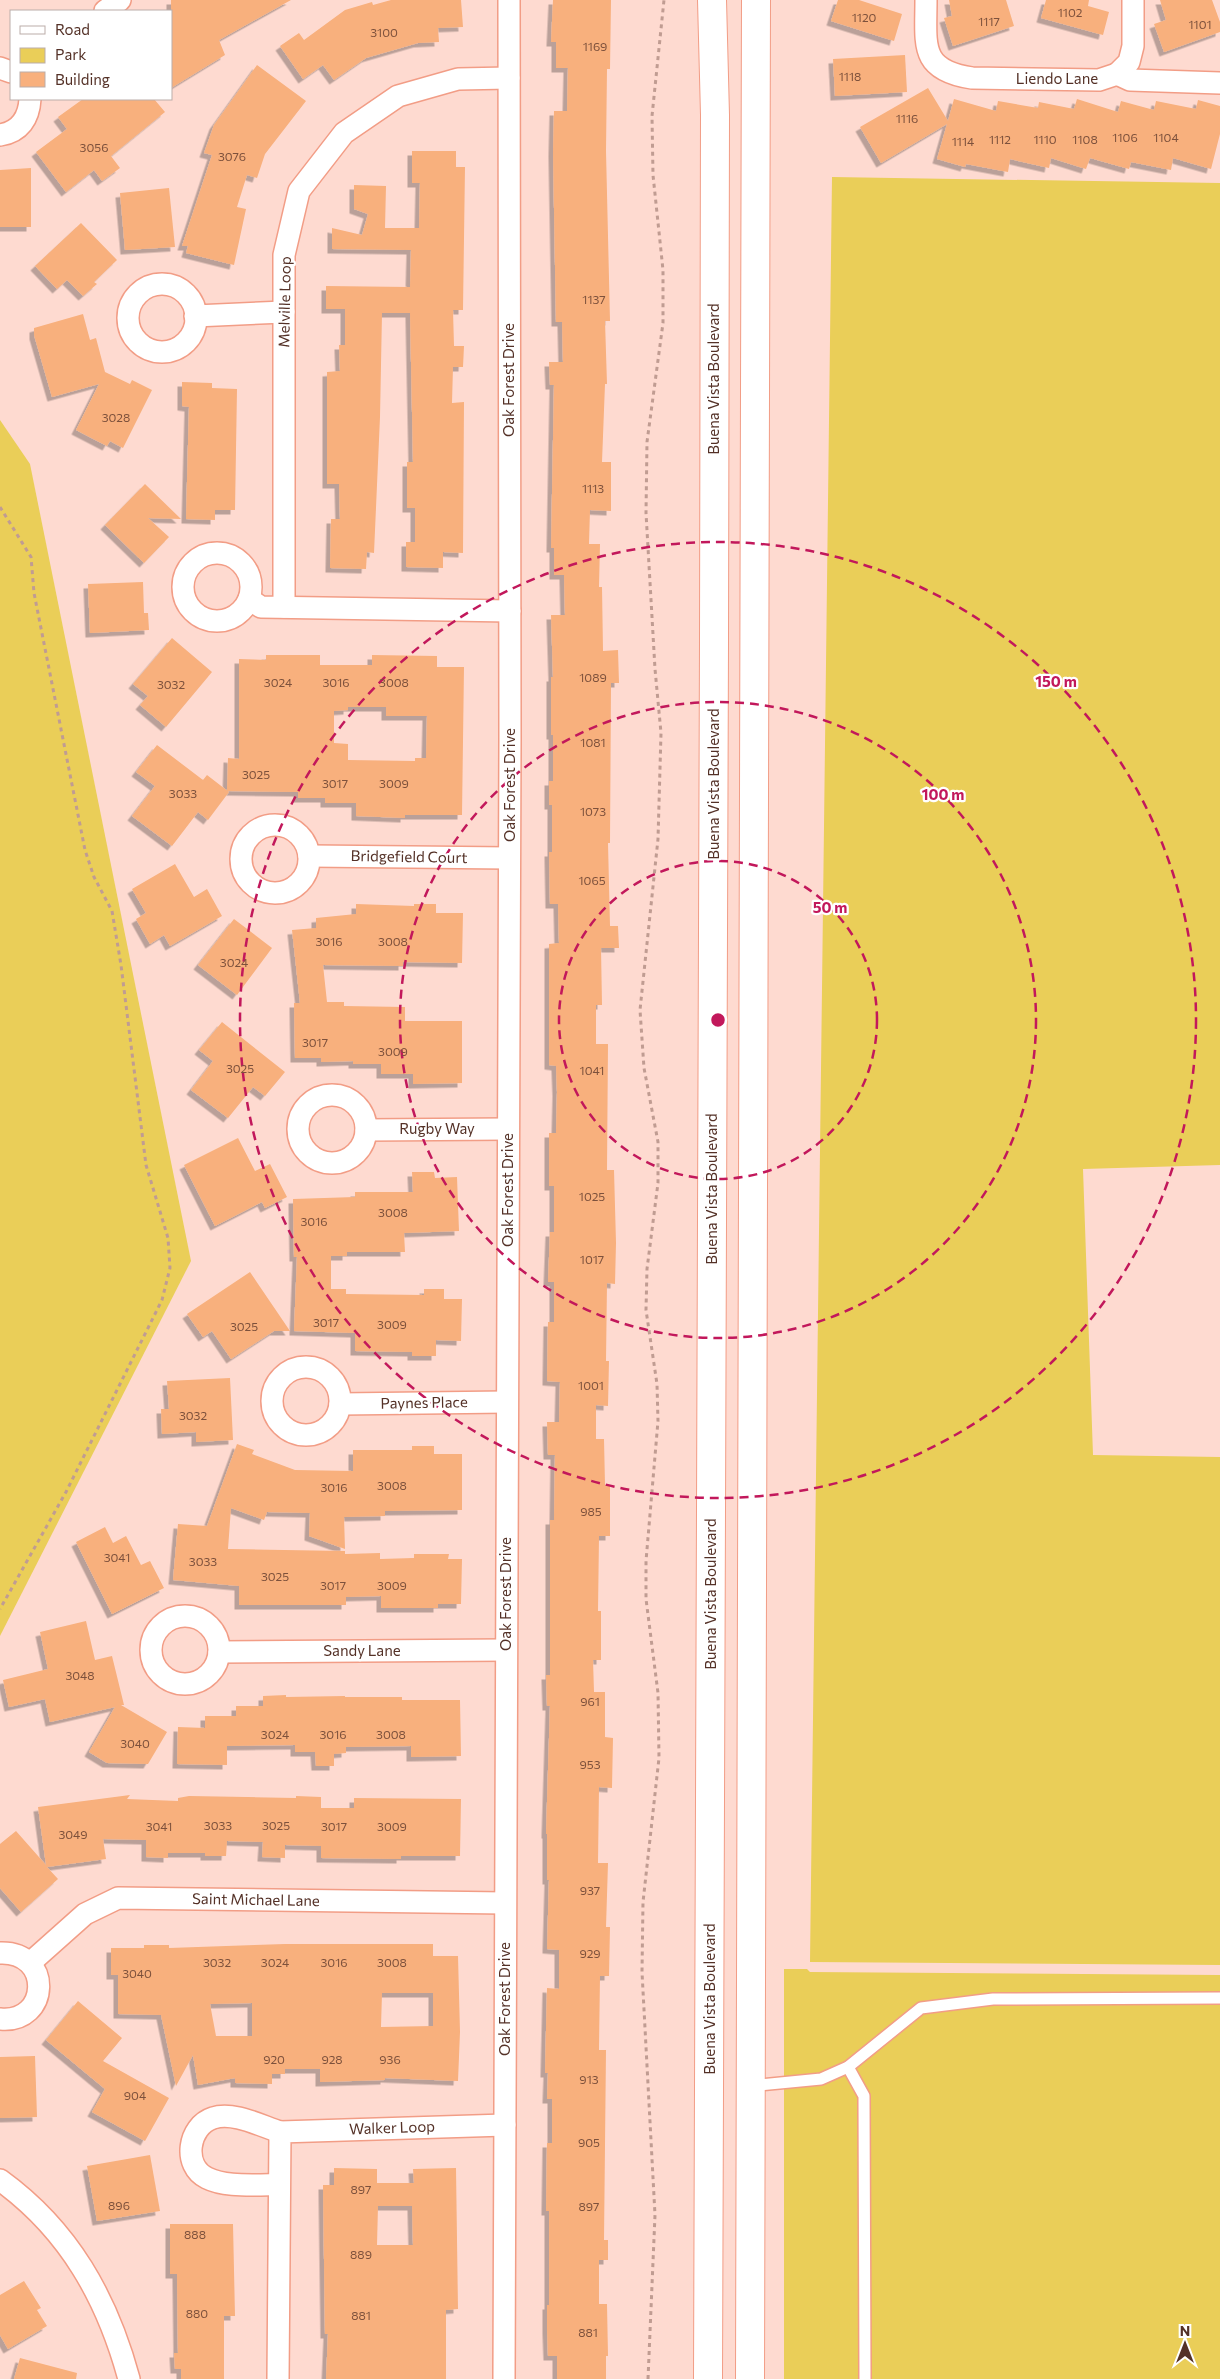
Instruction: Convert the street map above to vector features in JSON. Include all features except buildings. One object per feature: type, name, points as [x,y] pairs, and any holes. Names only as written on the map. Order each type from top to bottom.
[{"type":"main road","name":"Buena Vista Boulevard","points":[[708,2379],[715,115],[712,0]]},
{"type":"main road","points":[[750,2379],[756,0]]},
{"type":"main road","points":[[709,2086],[750,2086]]},
{"type":"street","points":[[106,10],[120,0]]},
{"type":"street","name":"Oak Forest Drive","points":[[504,2379],[510,611],[509,0]]},
{"type":"street","name":"Liendo Lane","points":[[926,0],[926,44],[930,57],[939,68],[952,75],[972,78],[1099,80],[1117,74],[1130,80],[1220,83]]},
{"type":"street","points":[[1117,74],[1129,62],[1133,46],[1133,0]]},
{"type":"street","name":"Melville Loop","points":[[284,607],[284,255],[299,191],[344,133],[398,96],[458,79],[509,78]]},
{"type":"street","points":[[0,135],[17,129],[25,121],[30,110],[30,100]]},
{"type":"street","points":[[195,316],[284,312]]},
{"type":"street","points":[[249,599],[261,607],[510,611]]},
{"type":"street","name":"Bridgefield Court","points":[[309,856],[509,858]]},
{"type":"street","name":"Rugby Way","points":[[366,1130],[508,1129]]},
{"type":"street","name":"Paynes Place","points":[[340,1404],[507,1402]]},
{"type":"street","name":"Sandy Lane","points":[[219,1652],[506,1650]]},
{"type":"street","name":"Saint Michael Lane","points":[[30,1963],[84,1914],[118,1898],[505,1903]]},
{"type":"street","points":[[0,1953],[11,1953],[30,1963],[36,1972],[39,1984],[38,1995],[33,2006],[19,2016],[0,2019]]},
{"type":"street","name":"Walker Loop","points":[[279,2185],[220,2183],[205,2178],[195,2167],[190,2153],[192,2137],[201,2125],[214,2117],[229,2116],[280,2132],[505,2125]]},
{"type":"street","points":[[278,2379],[280,2132]]},
{"type":"street","points":[[0,2180],[46,2221],[79,2261],[99,2294],[119,2342],[129,2379]]},
{"type":"lane","points":[[750,2086],[821,2079],[848,2067],[921,2008],[993,1999],[1220,1998]]},
{"type":"lane","points":[[848,2067],[864,2096],[865,2379]]},
{"type":"path","points":[[648,2379],[656,2215],[642,1972],[643,1902],[659,1758],[658,1693],[646,1599],[646,1561],[658,1421],[657,1384],[646,1310],[647,1269],[658,1183],[658,1142],[644,1068],[640,1010],[658,848],[661,733],[646,513],[647,442],[663,323],[663,270],[653,175],[652,116],[664,0]]},
{"type":"path","points":[[0,506],[30,557],[34,593],[85,850],[94,877],[112,911],[122,965],[146,1165],[168,1238],[170,1268],[162,1300],[66,1492],[0,1609]]},
{"type":"green space","points":[[832,177],[1220,183],[1220,1165],[1083,1169],[1093,1455],[1220,1457],[1220,1965],[810,1962]]},
{"type":"green space","points":[[0,420],[30,464],[191,1261],[0,1636]]},
{"type":"green space","points":[[784,1969],[807,1969],[810,1972],[1220,1975],[1220,2379],[784,2379]]}]
